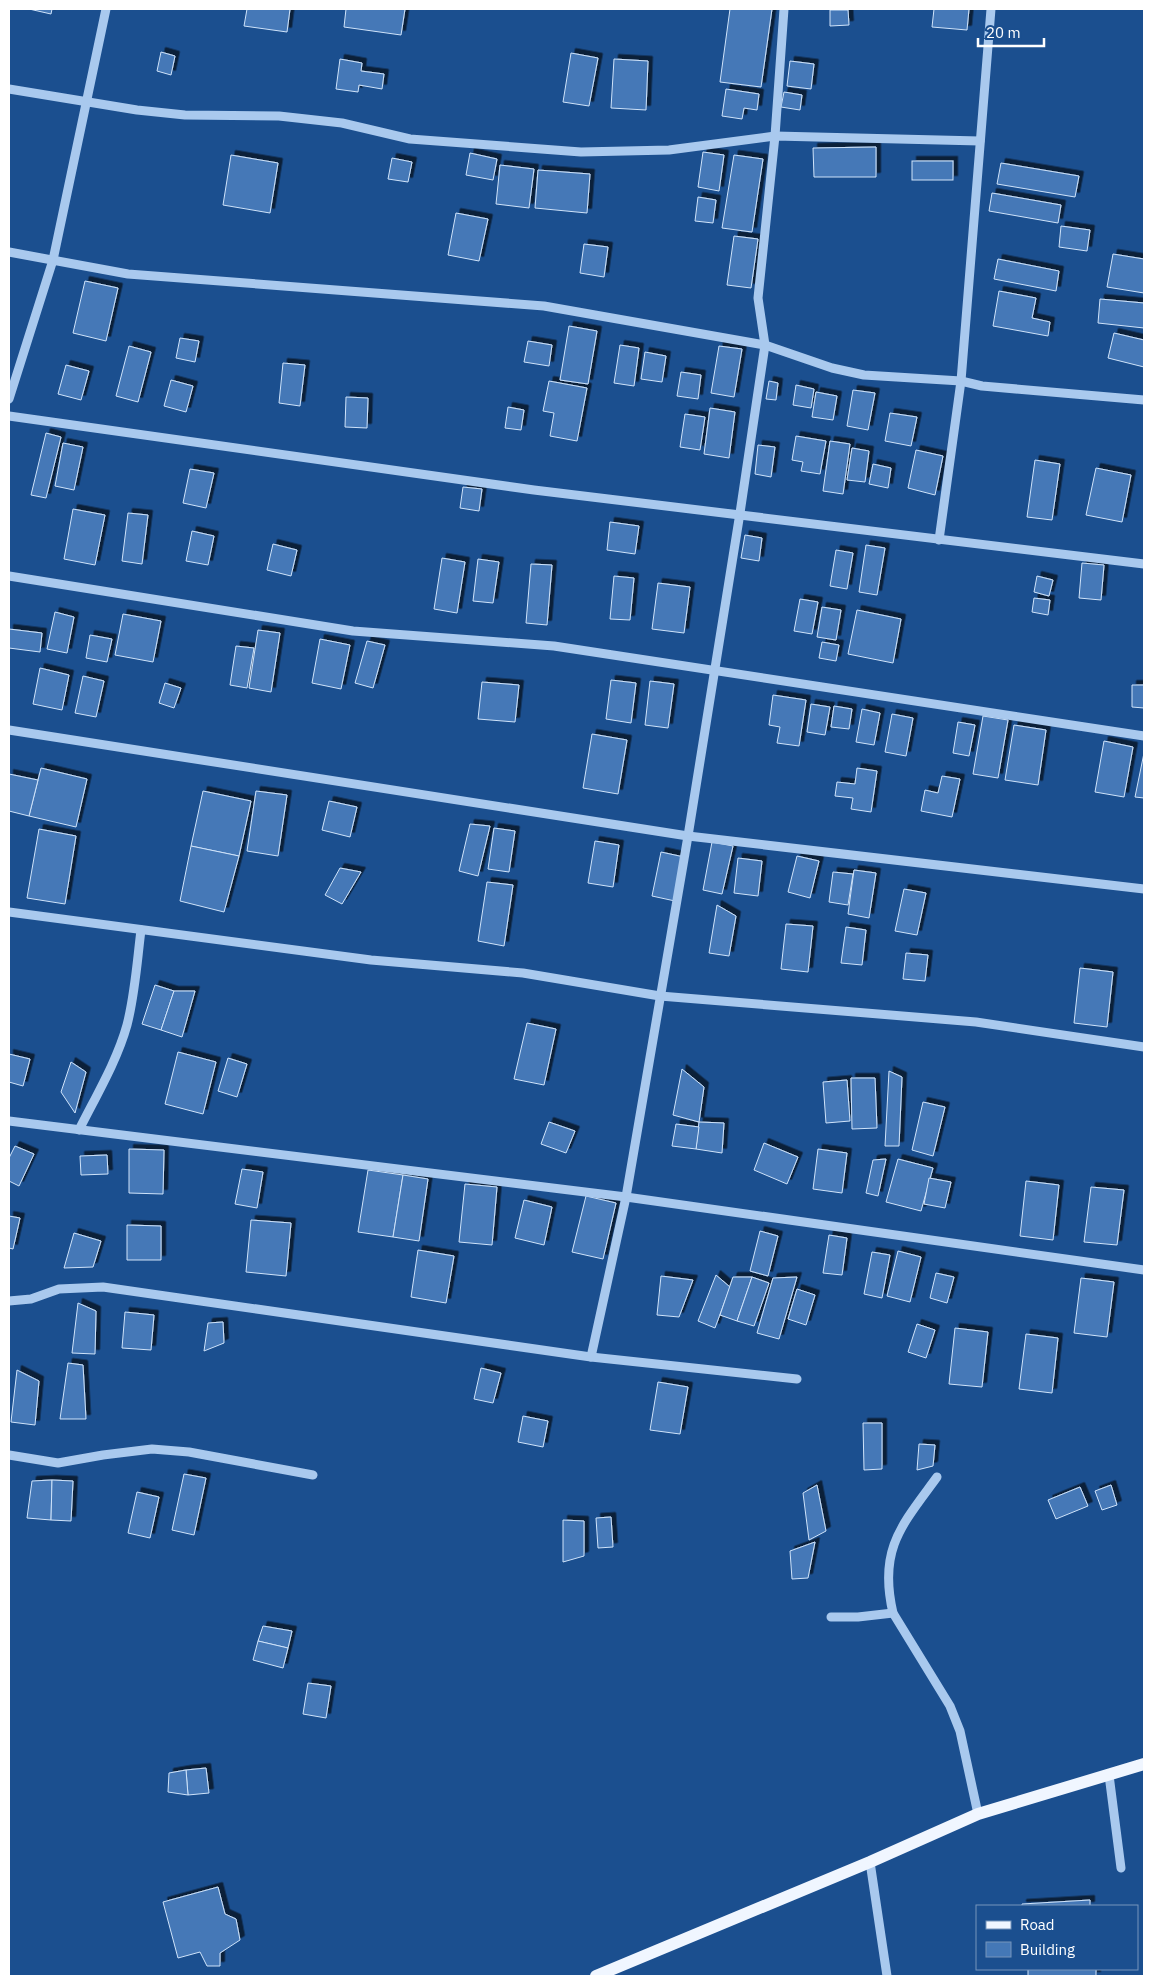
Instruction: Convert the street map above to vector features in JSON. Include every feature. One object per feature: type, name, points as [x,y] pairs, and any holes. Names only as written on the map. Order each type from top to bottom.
[{"type":"main road","points":[[596,1976],[870,1862],[978,1814],[1144,1764]]},
{"type":"street","points":[[9,399],[53,260],[106,9]]},
{"type":"street","points":[[591,1357],[626,1197],[688,836],[765,345],[758,298],[775,136],[784,9]]},
{"type":"street","points":[[939,540],[961,381],[991,9]]},
{"type":"street","points":[[9,89],[185,115],[227,114],[342,122],[410,139],[581,152],[669,150],[775,136],[980,141]]},
{"type":"street","points":[[9,252],[128,274],[544,306],[765,345],[832,368],[864,375],[961,381],[982,386],[1144,400]]},
{"type":"street","points":[[9,416],[534,490],[1144,564]]},
{"type":"street","points":[[9,576],[353,631],[554,646],[1144,736]]},
{"type":"street","points":[[9,730],[688,836],[1144,889]]},
{"type":"street","points":[[9,912],[371,960],[523,973],[660,996],[976,1022],[1144,1047]]},
{"type":"street","points":[[79,1130],[115,1057],[127,1026],[141,930]]},
{"type":"street","points":[[9,1121],[626,1197],[1144,1270]]},
{"type":"street","points":[[9,1301],[31,1299],[59,1289],[104,1287],[591,1357],[797,1379]]},
{"type":"street","points":[[9,1455],[58,1463],[152,1449],[189,1452],[313,1475]]},
{"type":"street","points":[[937,1477],[898,1532],[888,1561],[890,1600],[892,1612],[950,1706],[960,1731],[978,1814]]},
{"type":"street","points":[[831,1618],[858,1617],[892,1612]]},
{"type":"street","points":[[1109,1775],[1122,1868]]},
{"type":"street","points":[[870,1862],[887,1976]]},
{"type":"building","points":[[29,9],[52,9],[51,14]]},
{"type":"building","points":[[247,9],[290,9],[287,32],[244,26]]},
{"type":"building","points":[[346,9],[405,9],[401,35],[344,27]]},
{"type":"building","points":[[730,9],[772,9],[761,87],[720,82]]},
{"type":"building","points":[[934,9],[969,9],[967,30],[932,27]]},
{"type":"building","points":[[830,10],[848,10],[849,25],[830,26]]},
{"type":"building","points":[[161,52],[175,56],[171,75],[157,71]]},
{"type":"building","points":[[571,53],[598,58],[589,106],[563,102]]},
{"type":"building","points":[[340,59],[362,63],[361,71],[384,74],[382,89],[359,85],[358,92],[336,89]]},
{"type":"building","points":[[614,59],[648,61],[646,110],[611,108]]},
{"type":"building","points":[[790,61],[814,64],[811,89],[787,86]]},
{"type":"building","points":[[726,89],[759,94],[757,110],[744,108],[742,119],[722,116]]},
{"type":"building","points":[[784,92],[802,95],[800,110],[781,107]]},
{"type":"building","points":[[876,147],[876,177],[814,177],[813,148]]},
{"type":"building","points":[[703,152],[724,155],[719,191],[698,187]]},
{"type":"building","points":[[470,153],[497,159],[493,180],[466,175]]},
{"type":"building","points":[[231,155],[278,163],[270,213],[223,205]]},
{"type":"building","points":[[734,155],[763,159],[752,232],[722,228]]},
{"type":"building","points":[[392,158],[412,162],[408,182],[388,179]]},
{"type":"building","points":[[912,161],[953,161],[953,180],[912,180]]},
{"type":"building","points":[[1001,163],[1079,176],[1075,197],[997,184]]},
{"type":"building","points":[[500,165],[534,169],[529,208],[496,204]]},
{"type":"building","points":[[538,170],[590,174],[587,213],[535,208]]},
{"type":"building","points":[[992,193],[1061,205],[1058,223],[989,211]]},
{"type":"building","points":[[698,197],[716,200],[713,223],[695,221]]},
{"type":"building","points":[[456,213],[488,219],[479,261],[448,255]]},
{"type":"building","points":[[1061,226],[1090,230],[1087,251],[1059,247]]},
{"type":"building","points":[[734,236],[758,239],[751,288],[727,285]]},
{"type":"building","points":[[584,244],[608,247],[604,277],[580,273]]},
{"type":"building","points":[[1113,254],[1144,259],[1144,293],[1107,287]]},
{"type":"building","points":[[998,259],[1059,271],[1056,291],[994,279]]},
{"type":"building","points":[[85,281],[118,288],[106,341],[73,333]]},
{"type":"building","points":[[999,291],[1036,298],[1032,318],[1050,322],[1048,336],[993,326]]},
{"type":"building","points":[[1100,299],[1144,303],[1144,328],[1098,323]]},
{"type":"building","points":[[569,326],[597,331],[588,384],[560,380]]},
{"type":"building","points":[[1114,333],[1144,340],[1144,367],[1108,358]]},
{"type":"building","points":[[180,338],[199,341],[195,362],[176,358]]},
{"type":"building","points":[[528,341],[552,345],[549,366],[524,362]]},
{"type":"building","points":[[620,345],[639,348],[634,386],[614,383]]},
{"type":"building","points":[[129,346],[151,352],[138,402],[116,396]]},
{"type":"building","points":[[719,346],[742,349],[734,397],[711,393]]},
{"type":"building","points":[[645,352],[666,356],[662,382],[641,379]]},
{"type":"building","points":[[283,363],[305,365],[300,406],[279,403]]},
{"type":"building","points":[[66,365],[89,371],[81,400],[58,394]]},
{"type":"building","points":[[681,372],[701,375],[698,399],[677,396]]},
{"type":"building","points":[[171,380],[193,386],[186,412],[164,406]]},
{"type":"building","points":[[549,381],[587,388],[577,441],[550,436],[554,413],[543,411]]},
{"type":"building","points":[[769,381],[778,383],[776,400],[766,399]]},
{"type":"building","points":[[796,385],[814,389],[811,408],[793,405]]},
{"type":"building","points":[[853,390],[875,393],[868,430],[847,426]]},
{"type":"building","points":[[816,392],[837,396],[833,420],[812,417]]},
{"type":"building","points":[[346,397],[368,398],[367,428],[345,427]]},
{"type":"building","points":[[508,407],[524,410],[521,430],[505,428]]},
{"type":"building","points":[[710,408],[735,412],[729,458],[704,454]]},
{"type":"building","points":[[890,413],[917,417],[911,446],[885,441]]},
{"type":"building","points":[[685,414],[705,417],[700,450],[680,447]]},
{"type":"building","points":[[46,433],[61,437],[46,498],[31,495]]},
{"type":"building","points":[[796,436],[826,441],[820,474],[801,471],[803,462],[792,460]]},
{"type":"building","points":[[830,441],[850,444],[843,494],[823,491]]},
{"type":"building","points":[[63,443],[83,447],[74,490],[55,486]]},
{"type":"building","points":[[758,445],[775,447],[771,477],[755,474]]},
{"type":"building","points":[[852,448],[869,451],[865,482],[847,480]]},
{"type":"building","points":[[916,450],[943,456],[935,495],[908,488]]},
{"type":"building","points":[[1035,460],[1060,464],[1052,520],[1027,517]]},
{"type":"building","points":[[873,464],[891,468],[888,488],[869,484]]},
{"type":"building","points":[[1096,468],[1131,475],[1122,522],[1086,515]]},
{"type":"building","points":[[190,469],[214,473],[206,508],[183,503]]},
{"type":"building","points":[[463,487],[482,489],[479,511],[460,508]]},
{"type":"building","points":[[73,509],[105,515],[95,565],[64,559]]},
{"type":"building","points":[[128,513],[148,515],[142,564],[122,561]]},
{"type":"building","points":[[610,522],[639,526],[635,554],[607,550]]},
{"type":"building","points":[[192,531],[214,536],[208,565],[186,561]]},
{"type":"building","points":[[745,535],[762,538],[759,561],[741,558]]},
{"type":"building","points":[[273,544],[297,550],[291,576],[267,570]]},
{"type":"building","points":[[866,545],[885,548],[877,595],[859,592]]},
{"type":"building","points":[[836,550],[853,553],[847,589],[830,586]]},
{"type":"building","points":[[442,558],[465,562],[457,613],[434,609]]},
{"type":"building","points":[[478,559],[499,562],[493,603],[473,601]]},
{"type":"building","points":[[1082,563],[1104,565],[1101,600],[1079,598]]},
{"type":"building","points":[[531,564],[552,565],[547,625],[526,623]]},
{"type":"building","points":[[614,576],[634,578],[630,620],[610,619]]},
{"type":"building","points":[[1037,576],[1053,580],[1049,596],[1034,592]]},
{"type":"building","points":[[658,583],[690,587],[684,633],[652,629]]},
{"type":"building","points":[[1034,598],[1050,600],[1048,615],[1032,612]]},
{"type":"building","points":[[800,599],[818,602],[812,634],[794,631]]},
{"type":"building","points":[[822,607],[841,610],[836,640],[817,637]]},
{"type":"building","points":[[857,610],[901,619],[893,663],[848,654]]},
{"type":"building","points":[[55,612],[74,617],[67,653],[47,649]]},
{"type":"building","points":[[123,614],[161,621],[153,662],[115,655]]},
{"type":"building","points":[[9,629],[42,633],[40,652],[9,648]]},
{"type":"building","points":[[258,630],[280,633],[271,692],[249,688]]},
{"type":"building","points":[[90,635],[112,639],[107,662],[86,658]]},
{"type":"building","points":[[320,639],[350,645],[341,689],[312,683]]},
{"type":"building","points":[[367,641],[385,645],[373,688],[355,683]]},
{"type":"building","points":[[822,642],[839,645],[836,661],[819,658]]},
{"type":"building","points":[[236,646],[254,648],[247,688],[230,685]]},
{"type":"building","points":[[40,668],[69,675],[62,710],[33,704]]},
{"type":"building","points":[[83,676],[104,681],[96,717],[75,713]]},
{"type":"building","points":[[611,680],[636,683],[631,723],[606,719]]},
{"type":"building","points":[[650,681],[674,684],[668,728],[645,725]]},
{"type":"building","points":[[482,682],[519,685],[515,722],[478,719]]},
{"type":"building","points":[[165,683],[181,688],[174,708],[159,703]]},
{"type":"building","points":[[1132,685],[1144,685],[1144,708],[1132,707]]},
{"type":"building","points":[[773,695],[806,700],[799,746],[777,743],[780,727],[769,725]]},
{"type":"building","points":[[811,704],[830,707],[825,735],[807,732]]},
{"type":"building","points":[[834,706],[852,709],[849,729],[831,727]]},
{"type":"building","points":[[862,709],[880,713],[874,745],[856,742]]},
{"type":"building","points":[[892,714],[913,718],[906,756],[885,752]]},
{"type":"building","points":[[983,716],[1008,720],[998,778],[973,774]]},
{"type":"building","points":[[958,722],[975,725],[969,756],[953,753]]},
{"type":"building","points":[[1014,725],[1046,730],[1038,785],[1005,780]]},
{"type":"building","points":[[592,734],[627,740],[618,794],[583,788]]},
{"type":"building","points":[[1104,741],[1133,747],[1124,797],[1095,792]]},
{"type":"building","points":[[1144,753],[1144,798],[1135,797]]},
{"type":"building","points":[[41,768],[87,779],[76,827],[29,816]]},
{"type":"building","points":[[857,768],[877,771],[871,812],[851,809],[853,798],[835,796],[837,782],[855,784]]},
{"type":"building","points":[[9,774],[38,780],[29,816],[9,811]]},
{"type":"building","points":[[942,776],[960,779],[952,817],[921,811],[925,790],[938,793]]},
{"type":"building","points":[[203,791],[251,801],[239,856],[191,846]]},
{"type":"building","points":[[256,791],[287,795],[278,856],[247,851]]},
{"type":"building","points":[[329,801],[357,807],[350,837],[322,830]]},
{"type":"building","points":[[470,824],[490,826],[478,876],[459,871]]},
{"type":"building","points":[[494,828],[515,831],[509,872],[488,869]]},
{"type":"building","points":[[39,829],[76,836],[65,904],[27,898]]},
{"type":"building","points":[[595,841],[619,845],[613,887],[588,883]]},
{"type":"building","points":[[712,842],[733,846],[722,894],[703,890]]},
{"type":"building","points":[[191,846],[239,856],[224,912],[180,901]]},
{"type":"building","points":[[661,852],[684,857],[675,901],[652,896]]},
{"type":"building","points":[[797,856],[819,861],[810,898],[788,892]]},
{"type":"building","points":[[738,858],[762,861],[758,896],[734,893]]},
{"type":"building","points":[[340,868],[361,872],[342,904],[325,895]]},
{"type":"building","points":[[854,870],[876,873],[869,918],[848,914]]},
{"type":"building","points":[[833,872],[853,874],[848,905],[829,902]]},
{"type":"building","points":[[487,882],[513,885],[504,946],[478,941]]},
{"type":"building","points":[[904,889],[926,893],[917,935],[895,931]]},
{"type":"building","points":[[717,905],[736,916],[729,956],[709,953]]},
{"type":"building","points":[[786,924],[813,926],[808,972],[781,969]]},
{"type":"building","points":[[846,927],[866,930],[862,965],[841,963]]},
{"type":"building","points":[[906,953],[928,955],[925,981],[903,979]]},
{"type":"building","points":[[1080,968],[1113,972],[1107,1027],[1074,1023]]},
{"type":"building","points":[[155,985],[174,991],[161,1030],[142,1024]]},
{"type":"building","points":[[174,991],[195,991],[182,1037],[161,1030]]},
{"type":"building","points":[[527,1023],[556,1029],[544,1085],[514,1079]]},
{"type":"building","points":[[178,1052],[216,1062],[203,1114],[165,1104]]},
{"type":"building","points":[[9,1054],[30,1059],[23,1086],[9,1082]]},
{"type":"building","points":[[228,1058],[247,1064],[237,1097],[218,1091]]},
{"type":"building","points":[[71,1062],[86,1072],[75,1113],[61,1092]]},
{"type":"building","points":[[682,1069],[704,1087],[699,1122],[673,1115]]},
{"type":"building","points":[[889,1071],[902,1077],[899,1146],[885,1146]]},
{"type":"building","points":[[851,1078],[875,1078],[877,1128],[852,1129]]},
{"type":"building","points":[[847,1080],[850,1121],[826,1123],[823,1082]]},
{"type":"building","points":[[923,1102],[945,1107],[933,1156],[912,1150]]},
{"type":"building","points":[[549,1122],[575,1131],[566,1153],[541,1144]]},
{"type":"building","points":[[699,1122],[724,1123],[722,1153],[696,1149]]},
{"type":"building","points":[[676,1124],[699,1127],[696,1149],[672,1146]]},
{"type":"building","points":[[764,1143],[798,1157],[787,1184],[754,1170]]},
{"type":"building","points":[[15,1146],[34,1154],[19,1186],[9,1181],[9,1158]]},
{"type":"building","points":[[129,1149],[164,1150],[163,1194],[129,1193]]},
{"type":"building","points":[[818,1149],[847,1153],[842,1193],[813,1189]]},
{"type":"building","points":[[107,1155],[108,1174],[81,1175],[80,1156]]},
{"type":"building","points":[[886,1159],[878,1196],[866,1193],[873,1160]]},
{"type":"building","points":[[898,1159],[933,1168],[921,1211],[886,1202]]},
{"type":"building","points":[[242,1169],[263,1172],[257,1208],[235,1204]]},
{"type":"building","points":[[368,1170],[403,1175],[393,1237],[358,1232]]},
{"type":"building","points":[[403,1175],[428,1179],[419,1241],[393,1237]]},
{"type":"building","points":[[929,1178],[951,1182],[945,1208],[924,1204]]},
{"type":"building","points":[[1026,1181],[1059,1185],[1053,1240],[1020,1236]]},
{"type":"building","points":[[465,1184],[497,1187],[492,1245],[459,1242]]},
{"type":"building","points":[[1091,1187],[1124,1190],[1117,1245],[1084,1242]]},
{"type":"building","points":[[586,1196],[616,1203],[603,1259],[572,1252]]},
{"type":"building","points":[[524,1200],[552,1207],[544,1245],[515,1238]]},
{"type":"building","points":[[9,1216],[20,1218],[13,1249],[9,1248]]},
{"type":"building","points":[[251,1220],[291,1223],[286,1276],[246,1272]]},
{"type":"building","points":[[127,1225],[161,1226],[161,1260],[127,1260]]},
{"type":"building","points":[[760,1231],[778,1236],[768,1276],[750,1271]]},
{"type":"building","points":[[74,1233],[101,1241],[93,1267],[64,1268]]},
{"type":"building","points":[[829,1235],[847,1238],[842,1275],[823,1273]]},
{"type":"building","points":[[418,1250],[454,1256],[446,1303],[411,1297]]},
{"type":"building","points":[[898,1251],[921,1257],[910,1302],[887,1296]]},
{"type":"building","points":[[872,1252],[890,1255],[882,1298],[864,1294]]},
{"type":"building","points":[[936,1273],[954,1277],[947,1303],[930,1298]]},
{"type":"building","points":[[716,1275],[730,1287],[715,1328],[698,1321]]},
{"type":"building","points":[[661,1276],[693,1280],[679,1317],[657,1315]]},
{"type":"building","points":[[733,1277],[752,1277],[737,1321],[720,1315]]},
{"type":"building","points":[[752,1277],[769,1283],[754,1326],[737,1321]]},
{"type":"building","points":[[797,1277],[779,1339],[757,1333],[773,1278]]},
{"type":"building","points":[[1081,1278],[1114,1282],[1107,1337],[1074,1333]]},
{"type":"building","points":[[797,1289],[815,1295],[806,1325],[788,1319]]},
{"type":"building","points":[[78,1303],[96,1311],[95,1354],[72,1353]]},
{"type":"building","points":[[125,1312],[154,1315],[151,1350],[122,1348]]},
{"type":"building","points":[[223,1322],[224,1343],[204,1351],[208,1323]]},
{"type":"building","points":[[917,1324],[935,1330],[926,1358],[908,1352]]},
{"type":"building","points":[[955,1328],[988,1332],[982,1387],[949,1384]]},
{"type":"building","points":[[1026,1334],[1058,1338],[1052,1393],[1019,1389]]},
{"type":"building","points":[[68,1363],[83,1365],[86,1419],[60,1419]]},
{"type":"building","points":[[481,1368],[501,1373],[493,1403],[474,1399]]},
{"type":"building","points":[[17,1370],[39,1381],[35,1425],[11,1422]]},
{"type":"building","points":[[658,1382],[688,1387],[680,1434],[650,1430]]},
{"type":"building","points":[[523,1416],[548,1421],[543,1447],[518,1442]]},
{"type":"building","points":[[863,1423],[882,1423],[882,1469],[864,1470]]},
{"type":"building","points":[[919,1444],[935,1445],[933,1466],[917,1470]]},
{"type":"building","points":[[184,1474],[206,1478],[194,1535],[172,1530]]},
{"type":"building","points":[[52,1480],[51,1520],[27,1518],[32,1481]]},
{"type":"building","points":[[52,1480],[73,1481],[71,1521],[51,1520]]},
{"type":"building","points":[[817,1485],[826,1531],[809,1540],[803,1493]]},
{"type":"building","points":[[1111,1485],[1117,1505],[1102,1510],[1095,1491]]},
{"type":"building","points":[[1080,1487],[1088,1506],[1056,1519],[1048,1500]]},
{"type":"building","points":[[137,1492],[159,1497],[150,1538],[128,1533]]},
{"type":"building","points":[[611,1517],[613,1547],[598,1548],[596,1518]]},
{"type":"building","points":[[563,1520],[584,1521],[584,1556],[563,1562]]},
{"type":"building","points":[[815,1542],[808,1578],[792,1579],[790,1551]]},
{"type":"building","points":[[263,1626],[292,1631],[288,1648],[258,1641]]},
{"type":"building","points":[[258,1641],[288,1648],[283,1668],[253,1660]]},
{"type":"building","points":[[308,1683],[331,1686],[326,1718],[303,1714]]},
{"type":"building","points":[[206,1768],[209,1793],[188,1795],[186,1770]]},
{"type":"building","points":[[186,1770],[188,1795],[168,1792],[169,1773]]},
{"type":"building","points":[[218,1887],[225,1914],[236,1919],[240,1940],[220,1953],[220,1966],[207,1966],[200,1952],[178,1958],[163,1902]]},
{"type":"building","points":[[1090,1900],[1090,1905],[1022,1904]]},
{"type":"building","points":[[1028,1970],[1096,1970],[1096,1976],[1028,1976]]}]
